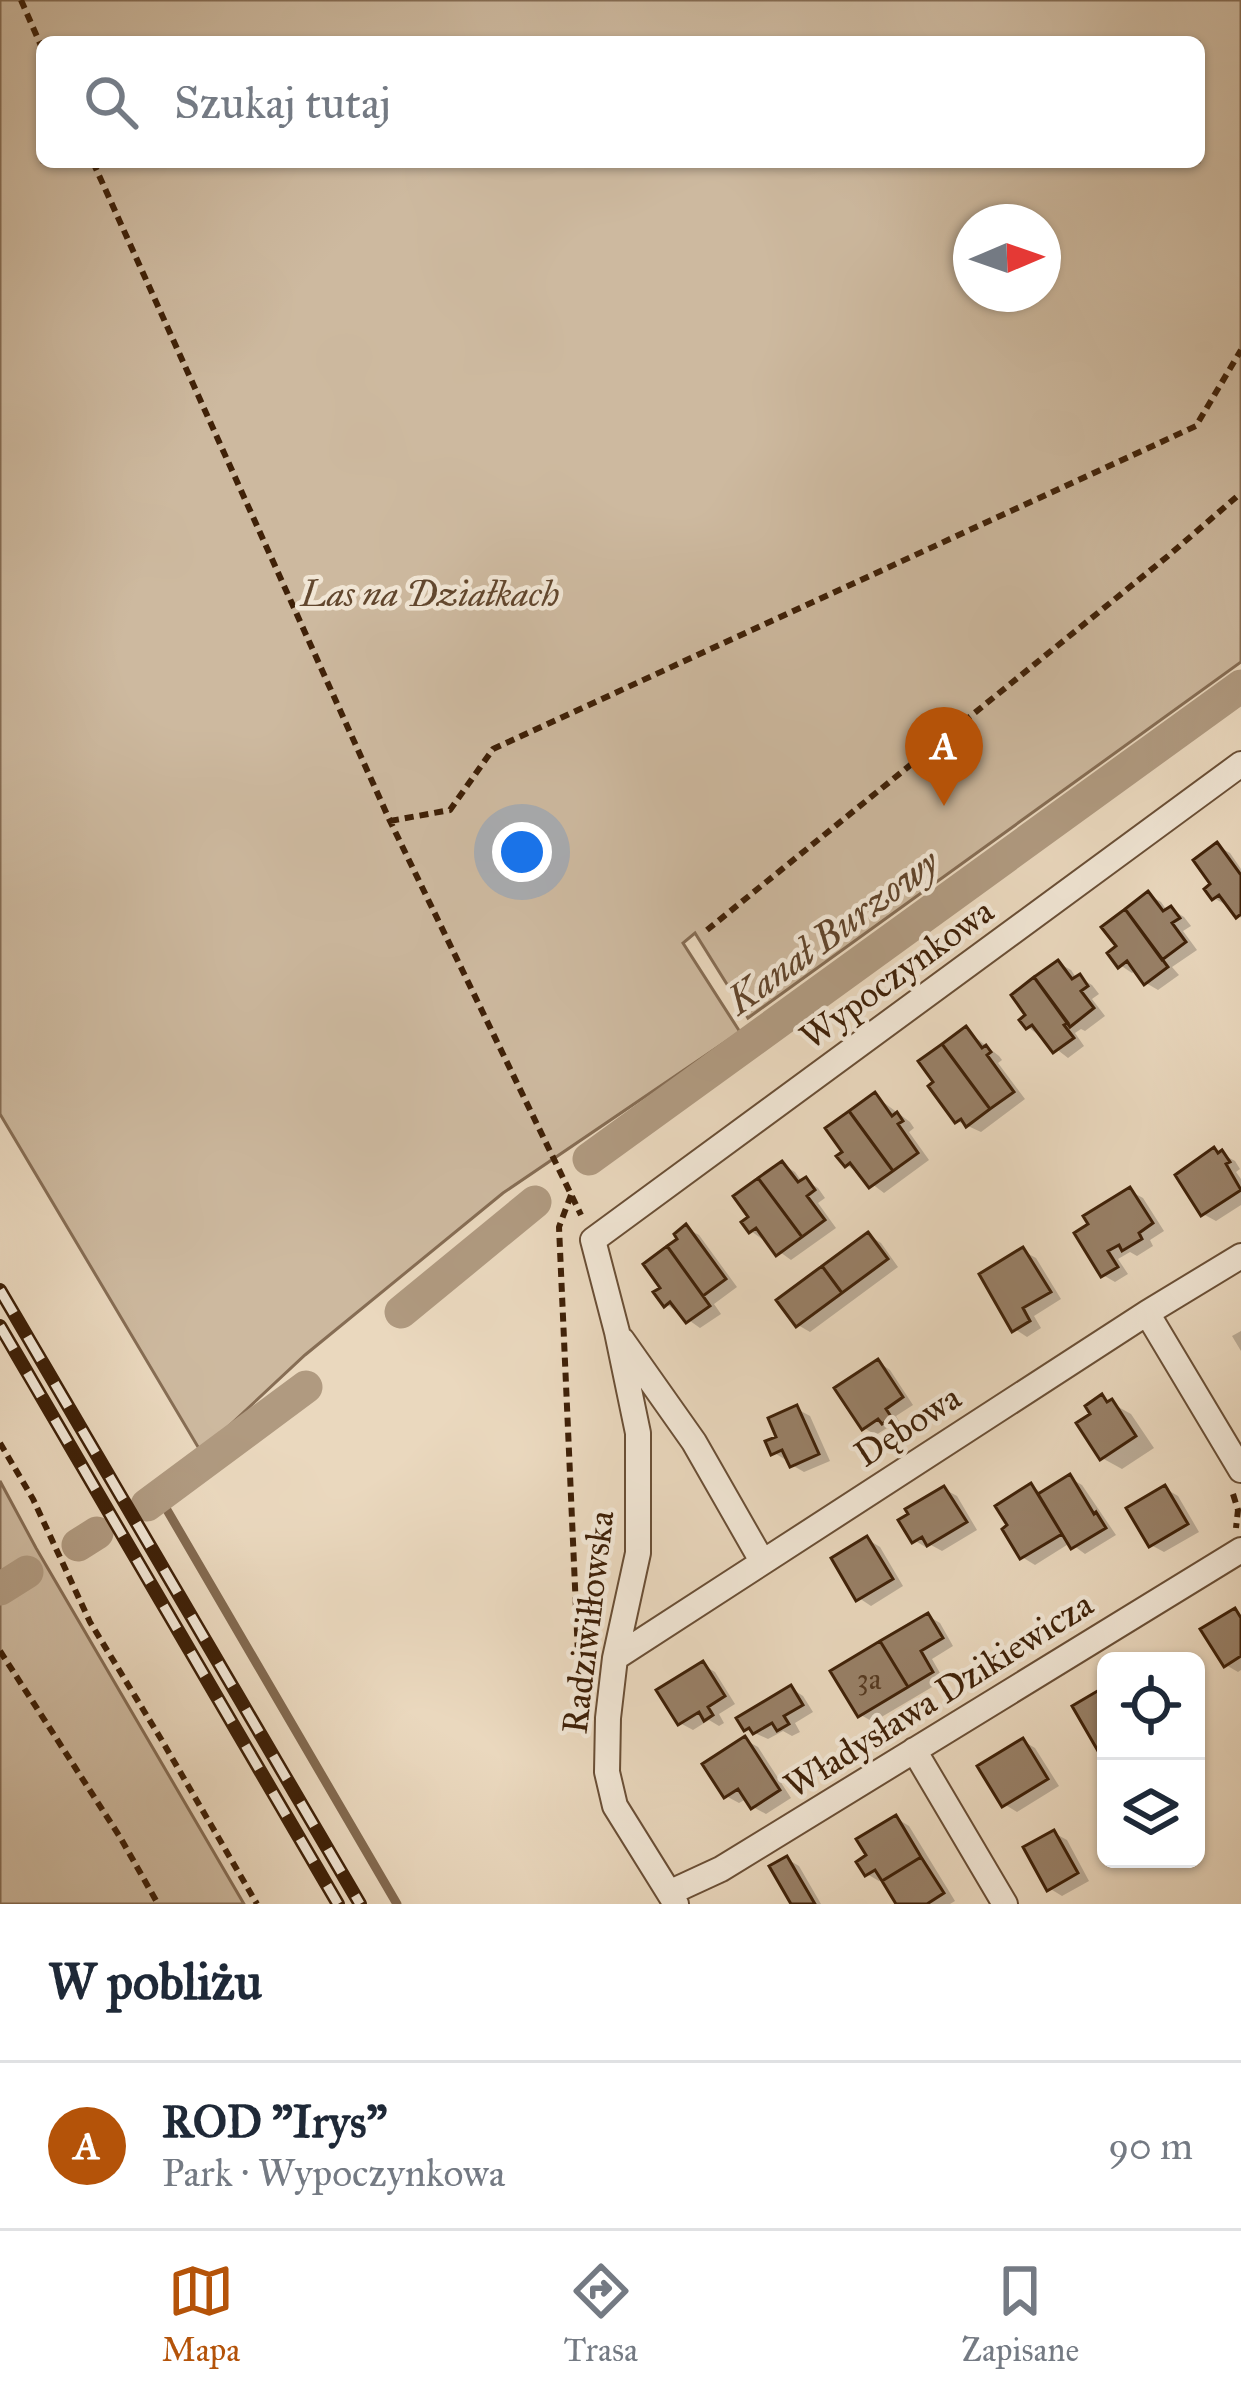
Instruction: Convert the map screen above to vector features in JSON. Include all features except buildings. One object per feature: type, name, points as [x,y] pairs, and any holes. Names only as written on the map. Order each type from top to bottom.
[{"type":"street","name":"Wypoczynkowa","points":[[593,1240],[1241,764]]},
{"type":"street","name":"Radziwiłłowska","points":[[593,1240],[638,1432],[638,1552],[615,1658],[608,1772],[615,1806],[672,1899]]},
{"type":"street","name":"Dębowa","points":[[615,1658],[1241,1256]]},
{"type":"street","points":[[1147,1313],[1241,1470]]},
{"type":"street","name":"Radziwiłłowska","points":[[617,1332],[694,1442],[762,1561]]},
{"type":"street","name":"Władysława Dzikiewicza","points":[[672,1899],[1241,1550]]},
{"type":"street","points":[[914,1750],[1005,1904]]},
{"type":"path","points":[[21,0],[37,36]]},
{"type":"path","points":[[97,168],[390,821],[593,1240]]},
{"type":"path","points":[[390,821],[450,810],[493,749],[1196,425],[1241,350]]},
{"type":"path","points":[[707,930],[1241,494]]},
{"type":"path","points":[[571,1195],[560,1227],[580,1715]]},
{"type":"path","points":[[0,1443],[33,1499],[90,1622],[257,1904]]},
{"type":"path","points":[[0,1652],[158,1904]]},
{"type":"green space","name":"Las na Działkach","points":[[0,0],[1241,0],[1241,662],[748,1018],[695,933],[683,943],[740,1032],[503,1193],[305,1355],[201,1452],[0,1114]]},
{"type":"green space","points":[[0,1481],[36,1548],[244,1904],[0,1904]]},
{"type":"waterway","name":"Kanał Burzowy","points":[[589,1159],[1241,686]]},
{"type":"waterway","name":"Kanał Burzowy","points":[[401,1312],[535,1202]]},
{"type":"waterway","name":"Kanał Burzowy","points":[[147,1505],[306,1387]]},
{"type":"waterway","points":[[160,1498],[397,1904]]},
{"type":"waterway","name":"Kanał Burzowy","points":[[78,1545],[97,1533]]},
{"type":"waterway","name":"Kanał Burzowy","points":[[0,1589],[27,1572]]},
{"type":"railway","points":[[0,1290],[360,1904]]},
{"type":"railway","points":[[0,1326],[338,1904]]},
{"type":"place","name":"ROD \"Irys\"","points":[[944,806]]}]
